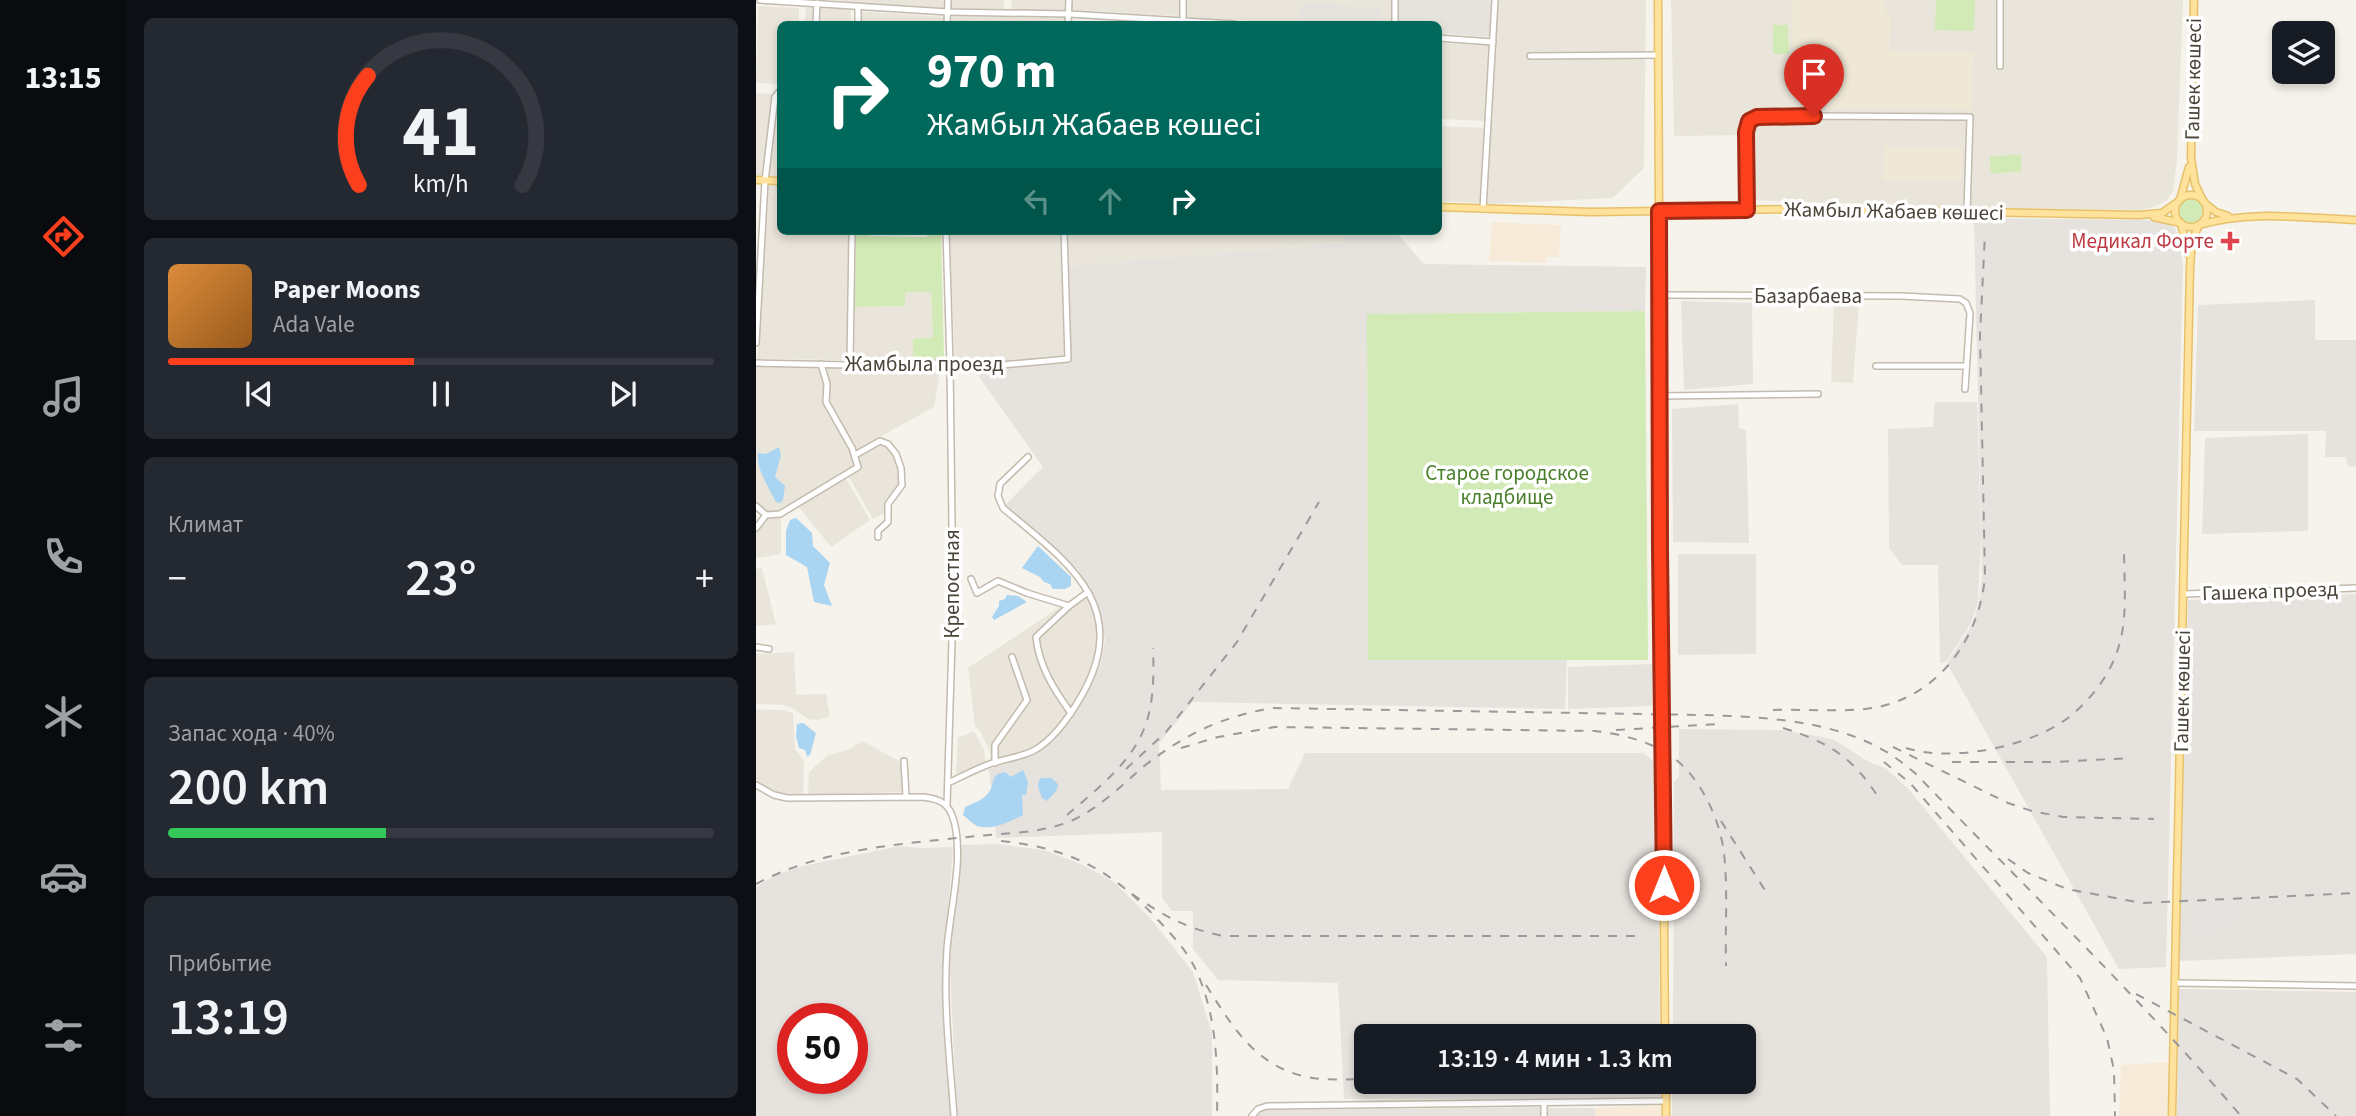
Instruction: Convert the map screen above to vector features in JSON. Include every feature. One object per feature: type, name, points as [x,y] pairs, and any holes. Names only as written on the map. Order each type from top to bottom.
[{"type":"main road","name":"Гашек көшесі","points":[[2194,0],[2191,158],[2194,181],[2204,202]]},
{"type":"main road","points":[[1658,2],[1665,1024]]},
{"type":"main road","name":"Гашек көшесі","points":[[2179,201],[2191,158]]},
{"type":"main road","points":[[756,180],[777,181]]},
{"type":"main road","points":[[2139,215],[2162,213],[2192,195],[2219,214],[2237,217],[2356,220]]},
{"type":"main road","points":[[2179,201],[2175,213],[2181,223]]},
{"type":"main road","points":[[2199,225],[2206,215],[2204,202]]},
{"type":"main road","name":"Жамбыл Жабаев көшесі","points":[[1442,207],[1600,212],[1747,210],[2139,215]]},
{"type":"main road","points":[[2139,215],[2191,227],[2237,217]]},
{"type":"main road","name":"Гашек көшесі","points":[[2172,1116],[2189,267],[2181,223]]},
{"type":"main road","name":"Гашек көшесі","points":[[2189,267],[2193,237],[2199,225]]},
{"type":"main road","points":[[1666,1094],[1666,1116]]},
{"type":"street","points":[[760,0],[948,12],[1069,14],[1158,21]]},
{"type":"street","points":[[947,21],[948,0]]},
{"type":"street","points":[[1068,21],[1069,0]]},
{"type":"street","points":[[1183,0],[1183,21]]},
{"type":"street","points":[[1395,0],[1395,21]]},
{"type":"street","points":[[1483,209],[1495,0]]},
{"type":"street","points":[[2000,0],[2000,66]]},
{"type":"street","points":[[816,21],[817,3]]},
{"type":"street","points":[[858,6],[858,21]]},
{"type":"street","points":[[1442,38],[1493,41]]},
{"type":"street","points":[[1530,56],[1658,55]]},
{"type":"street","points":[[756,342],[765,181],[777,95]]},
{"type":"street","points":[[1747,210],[1746,132],[1748,122],[1754,118],[1970,117],[1967,212]]},
{"type":"street","points":[[850,365],[852,235]]},
{"type":"street","name":"Крепостная","points":[[946,235],[953,608],[947,805],[955,823],[957,843],[946,974],[954,1116]]},
{"type":"street","name":"Жамбыла проезд","points":[[756,363],[950,363],[977,368],[1068,359],[1064,235]]},
{"type":"street","name":"Базарбаева","points":[[1660,295],[1956,299],[1966,303],[1969,313],[1966,366]]},
{"type":"street","name":"Жамбыла проезд","points":[[766,515],[780,514],[858,467],[840,424],[826,402],[827,377],[821,364]]},
{"type":"street","points":[[1876,366],[1966,366],[1965,389]]},
{"type":"street","points":[[1659,396],[1818,394]]},
{"type":"street","points":[[855,455],[880,441],[885,442],[896,454],[901,468],[902,485],[888,504],[888,522],[878,531],[878,537]]},
{"type":"street","points":[[948,783],[1011,759],[1047,741],[1071,713],[1088,685],[1101,650],[1099,626],[1088,592],[1077,573],[1003,508],[998,500],[1000,484],[1028,457]]},
{"type":"street","points":[[756,506],[766,515],[756,528]]},
{"type":"street","points":[[971,579],[977,593],[999,581],[1069,606]]},
{"type":"street","name":"Гашека проезд","points":[[2184,594],[2356,588]]},
{"type":"street","points":[[1071,713],[1053,688],[1041,663],[1035,639],[1038,632],[1088,592]]},
{"type":"street","points":[[756,647],[769,649]]},
{"type":"street","points":[[995,763],[996,743],[1027,700],[1012,657]]},
{"type":"street","points":[[904,761],[906,796]]},
{"type":"street","points":[[756,785],[774,795],[787,798],[906,796],[935,798],[947,805]]},
{"type":"street","points":[[2176,983],[2356,986]]},
{"type":"street","points":[[1252,1116],[1258,1109],[1267,1106],[1666,1101]]},
{"type":"street","points":[[1544,1104],[1544,1116]]},
{"type":"shaded area","points":[[832,0],[944,0],[944,9]]},
{"type":"shaded area","points":[[952,0],[1004,0],[1004,9],[951,8]]},
{"type":"shaded area","points":[[1012,0],[1066,0],[1066,10],[1011,10]]},
{"type":"shaded area","points":[[1072,0],[1180,0],[1179,16],[1071,10]]},
{"type":"shaded area","points":[[1187,0],[1391,0],[1392,21],[1380,21],[1379,7],[1300,21],[1186,17]]},
{"type":"shaded area","points":[[1397,0],[1492,0],[1490,37],[1442,33],[1442,21],[1397,21]]},
{"type":"shaded area","points":[[1498,0],[1646,0],[1644,168],[1613,198],[1487,204]]},
{"type":"shaded area","points":[[1671,0],[2183,0],[2177,161],[2173,191],[2166,201],[2138,210],[1971,208],[1752,200],[1750,135],[1674,136]]},
{"type":"shaded area","points":[[1793,0],[1885,0],[1885,12],[1891,12],[1889,50],[1974,52],[1971,110],[1826,109],[1827,56],[1793,56]]},
{"type":"shaded area","points":[[1301,4],[1380,7],[1380,21],[1300,21]]},
{"type":"shaded area","points":[[758,6],[799,8],[799,21],[777,21],[777,84],[756,83]]},
{"type":"shaded area","points":[[806,7],[851,10],[851,21],[805,21]]},
{"type":"shaded area","points":[[858,11],[944,17],[943,21],[858,21]]},
{"type":"shaded area","points":[[952,16],[1065,18],[1064,21],[952,21]]},
{"type":"shaded area","points":[[1442,43],[1489,45],[1485,121],[1442,119]]},
{"type":"shaded area","points":[[756,93],[773,94],[763,176],[756,175]]},
{"type":"shaded area","points":[[777,107],[777,176],[768,176]]},
{"type":"shaded area","points":[[1442,126],[1484,128],[1480,203],[1442,201]]},
{"type":"shaded area","points":[[1884,147],[1962,148],[1961,181],[1883,180]]},
{"type":"shaded area","points":[[768,184],[777,185],[777,235],[848,235],[847,360],[757,359]]},
{"type":"shaded area","points":[[1974,218],[2154,220],[2173,226],[2179,235],[2183,266],[2166,967],[2119,969],[1947,663],[1973,623],[1982,577]]},
{"type":"shaded area","points":[[1492,222],[1561,225],[1559,257],[1546,257],[1546,263],[1489,261]]},
{"type":"shaded area","points":[[949,235],[1060,235],[1064,356],[971,365],[955,361]]},
{"type":"shaded area","points":[[1068,235],[1344,235],[1344,243],[1069,266]]},
{"type":"shaded area","points":[[1344,235],[1399,235],[1424,264],[1646,267],[1645,311],[1367,314],[1369,660],[1567,660],[1565,709],[1193,702],[1159,743],[1161,790],[1288,789],[1305,753],[1643,753],[1657,763],[1660,1024],[1354,1024],[1354,1094],[1662,1094],[1662,1097],[1607,1100],[1344,1099],[1338,983],[1218,980],[1193,949],[1193,911],[1172,911],[1162,898],[1162,832],[996,838],[989,769],[1034,754],[1049,744],[1082,703],[1101,662],[1105,640],[1098,608],[1079,571],[1043,536],[1005,505],[1043,467],[975,371],[991,367],[1071,362],[1069,266],[1343,243]]},
{"type":"shaded area","points":[[905,292],[931,292],[933,337],[913,339],[913,360],[854,361],[855,307],[904,306]]},
{"type":"shaded area","points":[[2315,300],[2315,340],[2356,340],[2356,467],[2348,466],[2346,457],[2325,457],[2326,431],[2194,431],[2198,305]]},
{"type":"shaded area","points":[[1681,301],[1752,303],[1753,384],[1684,390]]},
{"type":"shaded area","points":[[1834,301],[1859,302],[1853,383],[1831,382]]},
{"type":"shaded area","points":[[941,365],[934,407],[856,450],[828,401],[830,384],[826,367]]},
{"type":"shaded area","points":[[756,367],[821,368],[824,377],[824,403],[851,451],[855,466],[780,512],[767,513],[756,503]]},
{"type":"shaded area","points":[[1935,402],[1977,402],[1981,539],[1978,602],[1971,623],[1946,662],[1940,663],[1938,565],[1902,565],[1889,548],[1888,429],[1933,427]]},
{"type":"shaded area","points":[[1738,404],[1739,428],[1746,430],[1749,543],[1673,542],[1672,409]]},
{"type":"shaded area","points":[[2308,434],[2308,531],[2202,534],[2205,438]]},
{"type":"shaded area","points":[[881,444],[888,446],[899,469],[899,483],[886,512],[873,519],[848,475],[860,468],[857,456]]},
{"type":"shaded area","points":[[845,477],[870,520],[831,547],[798,506]]},
{"type":"shaded area","points":[[781,516],[781,554],[758,558],[756,531],[767,517]]},
{"type":"shaded area","points":[[1678,554],[1756,554],[1756,654],[1678,655]]},
{"type":"shaded area","points":[[762,568],[776,624],[756,626],[756,569]]},
{"type":"shaded area","points":[[1084,591],[1092,609],[1099,638],[1098,653],[1086,684],[1067,715],[1046,739],[1032,748],[991,762],[989,749],[975,726],[968,668]]},
{"type":"shaded area","points":[[2356,594],[2356,954],[2179,961],[2188,600]]},
{"type":"shaded area","points":[[794,652],[796,695],[826,694],[830,717],[808,719],[784,705],[756,704],[756,654]]},
{"type":"shaded area","points":[[1653,664],[1652,706],[1568,709],[1568,667]]},
{"type":"shaded area","points":[[756,709],[793,713],[795,749],[804,761],[803,795],[780,794],[756,780]]},
{"type":"shaded area","points":[[1679,729],[1782,730],[1833,739],[1867,761],[1887,769],[1909,790],[2047,957],[2050,1116],[1672,1116],[1672,1094],[1756,1094],[1756,1024],[1673,1024],[1674,782],[1679,777]]},
{"type":"shaded area","points":[[974,731],[984,750],[986,763],[956,776],[958,738]]},
{"type":"shaded area","points":[[862,741],[901,762],[903,792],[808,795],[809,772],[828,755],[848,750]]},
{"type":"shaded area","points":[[996,844],[1044,850],[1081,864],[1114,882],[1151,919],[1193,972],[1212,1033],[1212,1116],[957,1116],[949,949],[961,845]]},
{"type":"shaded area","points":[[900,846],[953,847],[943,974],[951,1116],[756,1116],[756,887],[777,874]]},
{"type":"shaded area","points":[[2197,902],[2214,902],[2214,920],[2210,920],[2210,931],[2197,931]]},
{"type":"shaded area","points":[[2236,903],[2237,920],[2217,921],[2217,904]]},
{"type":"shaded area","points":[[2179,989],[2356,992],[2356,1116],[2177,1116]]},
{"type":"shaded area","points":[[2169,1062],[2168,1116],[2119,1116],[2121,1065]]},
{"type":"shaded area","points":[[1662,1105],[1662,1116],[1595,1116],[1595,1108]]},
{"type":"shaded area","points":[[1542,1107],[1542,1116],[1256,1116],[1263,1110]]},
{"type":"shaded area","points":[[1547,1108],[1595,1108],[1595,1116],[1547,1116]]},
{"type":"green space","points":[[1936,0],[1975,0],[1974,31],[1935,30]]},
{"type":"green space","points":[[1773,25],[1788,25],[1789,54],[1773,54]]},
{"type":"green space","points":[[2021,155],[2021,172],[1991,173],[1990,156]]},
{"type":"green space","points":[[2191,199],[2200,202],[2203,211],[2200,220],[2191,223],[2182,220],[2179,211],[2182,202]]},
{"type":"green space","points":[[856,235],[941,235],[944,359],[913,360],[913,339],[933,337],[931,292],[905,292],[905,306],[855,307]]},
{"type":"green space","name":"Старое городское кладбище","points":[[1645,311],[1648,660],[1368,660],[1367,314]]},
{"type":"water","points":[[779,447],[781,455],[775,477],[785,486],[780,503],[776,502],[767,485],[758,459],[758,453],[766,454]]},
{"type":"water","points":[[796,518],[812,533],[813,546],[830,563],[824,585],[832,606],[814,602],[807,567],[786,555],[786,531],[790,520]]},
{"type":"water","points":[[1038,546],[1071,577],[1071,586],[1053,589],[1040,577],[1022,568]]},
{"type":"water","points":[[1007,595],[1018,596],[1027,602],[994,620],[992,617],[999,601]]},
{"type":"water","points":[[803,723],[816,733],[810,755],[807,756],[805,750],[799,748],[796,736],[797,724]]},
{"type":"water","points":[[1023,770],[1028,782],[1026,795],[1022,795],[1023,815],[1001,825],[983,827],[977,826],[963,815],[965,807],[987,795],[997,775],[1005,772],[1011,777]]},
{"type":"water","points":[[1041,778],[1051,778],[1058,784],[1057,790],[1047,801],[1042,798],[1038,788]]},
{"type":"railway","points":[[1773,710],[1865,709],[1890,704],[1912,695],[1949,665],[1973,624],[1985,577],[1980,335],[1985,234]]},
{"type":"railway","points":[[1126,769],[1166,732],[1237,642],[1319,502]]},
{"type":"railway","points":[[1906,748],[1947,754],[1994,749],[2039,735],[2074,713],[2103,680],[2112,665],[2119,644],[2125,604],[2124,550]]},
{"type":"railway","points":[[1067,815],[1111,776],[1138,742],[1152,700],[1153,648]]},
{"type":"railway","points":[[756,884],[808,862],[836,855],[921,842],[1025,832],[1060,825],[1091,810],[1143,767],[1188,736],[1219,722],[1271,708],[1703,715],[1800,722],[1869,743],[1890,754],[1916,774],[2122,985],[2241,1116]]},
{"type":"railway","points":[[1616,730],[1717,724]]},
{"type":"railway","points":[[1181,748],[1218,737],[1275,727],[1595,731],[1644,742],[1671,756],[1691,775],[1707,799],[1718,826],[1725,867],[1726,966]]},
{"type":"railway","points":[[1783,728],[1814,739],[1850,762],[1880,800]]},
{"type":"railway","points":[[1893,747],[2008,803],[2032,811],[2063,817],[2154,819]]},
{"type":"railway","points":[[1952,762],[2057,762],[2130,758]]},
{"type":"railway","points":[[1884,762],[1910,783],[2080,978],[2107,1038],[2114,1070],[2115,1116]]},
{"type":"railway","points":[[1721,821],[1768,895]]},
{"type":"railway","points":[[1001,841],[1048,849],[1088,864],[1107,875],[1142,903],[1179,943],[1195,968],[1212,1022],[1217,1116]]},
{"type":"railway","points":[[2008,859],[2028,873],[2067,889],[2142,903],[2356,893]]},
{"type":"railway","points":[[1132,894],[1175,920],[1223,936],[1643,936]]},
{"type":"railway","points":[[1206,985],[1247,1042],[1273,1064],[1307,1077],[1354,1079]]},
{"type":"railway","points":[[2136,994],[2297,1079],[2336,1116]]},
{"type":"place","name":"Медикал Форте","points":[[2230,241]]},
{"type":"route","points":[[1664,885],[1659,211],[1747,210],[1746,132],[1749,121],[1757,117],[1814,116]]}]
